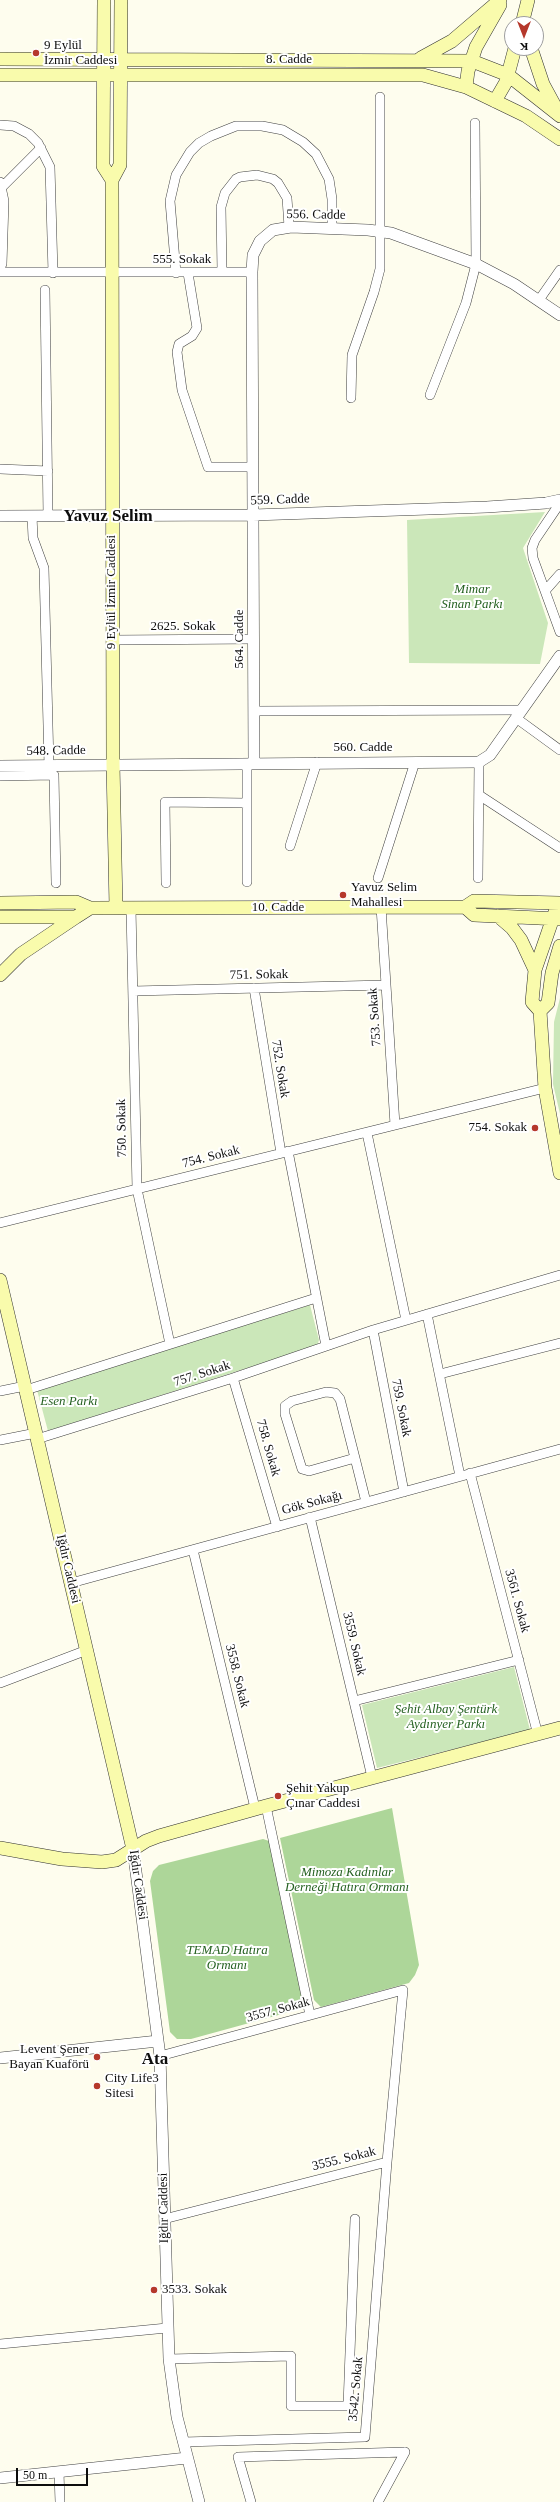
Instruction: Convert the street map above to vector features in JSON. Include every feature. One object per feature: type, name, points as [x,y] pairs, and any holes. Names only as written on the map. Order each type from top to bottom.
[{"type":"main road","name":"9 Eylül İzmir Caddesi","points":[[104,0],[103,166],[112,180]]},
{"type":"main road","name":"9 Eylül İzmir Caddesi","points":[[116,908],[112,640],[112,180],[120,165],[121,0]]},
{"type":"main road","points":[[410,60],[430,55],[452,41],[501,0]]},
{"type":"main road","points":[[466,87],[476,47],[501,0]]},
{"type":"main road","points":[[524,16],[528,1]]},
{"type":"main road","points":[[528,1],[529,16]]},
{"type":"main road","points":[[495,101],[508,75],[513,56]]},
{"type":"main road","points":[[534,56],[543,84],[560,115]]},
{"type":"main road","name":"8. Cadde","points":[[0,59],[120,58],[472,61],[508,75],[560,115]]},
{"type":"main road","name":"8. Cadde","points":[[0,75],[411,75],[436,77],[466,87],[526,116],[560,139]]},
{"type":"main road","name":"10. Cadde","points":[[0,903],[76,902],[90,908],[381,908],[466,907],[474,901],[560,902]]},
{"type":"main road","points":[[560,902],[556,919],[535,970],[532,1002],[540,1011],[545,1088],[557,1135],[560,1173]]},
{"type":"main road","name":"10. Cadde","points":[[466,907],[474,915],[556,919]]},
{"type":"main road","points":[[0,975],[21,954],[90,908]]},
{"type":"main road","points":[[498,916],[512,928],[521,940],[535,970]]},
{"type":"main road","points":[[0,917],[76,917]]},
{"type":"main road","points":[[540,1011],[548,1003],[552,973],[560,946]]},
{"type":"main road","name":"Iğdır Caddesi","points":[[0,1280],[133,1849]]},
{"type":"main road","points":[[0,1848],[62,1859],[102,1862],[116,1860],[146,1841],[158,1836],[260,1807],[560,1728]]},
{"type":"street","points":[[350,398],[352,355],[378,281],[380,231],[380,97]]},
{"type":"street","points":[[430,395],[466,303],[476,264],[476,123]]},
{"type":"street","points":[[0,125],[14,126],[24,130],[34,138],[41,148],[50,167],[52,179],[53,272]]},
{"type":"street","points":[[176,272],[170,201],[176,175],[190,152],[199,143],[217,133],[236,126],[262,126],[283,130],[303,142],[316,154],[329,179],[332,199],[332,228]]},
{"type":"street","points":[[1,268],[1,186],[41,148]]},
{"type":"street","points":[[222,272],[222,203],[228,188],[236,179],[240,177],[257,175],[273,179],[278,183],[287,198],[289,227]]},
{"type":"street","name":"556. Cadde","points":[[253,515],[253,255],[260,241],[273,230],[289,227],[380,231],[476,264],[539,300],[560,315]]},
{"type":"street","name":"555. Sokak","points":[[1,268],[53,272],[112,273],[252,272]]},
{"type":"street","points":[[539,300],[560,270]]},
{"type":"street","points":[[188,272],[197,328],[192,336],[179,344],[177,352],[182,390],[196,432],[208,467],[253,467]]},
{"type":"street","points":[[45,290],[48,516]]},
{"type":"street","points":[[0,469],[48,471]]},
{"type":"street","name":"559. Cadde","points":[[0,516],[253,515],[487,507],[546,503],[560,500]]},
{"type":"street","points":[[560,503],[535,540],[532,548],[533,558],[560,632]]},
{"type":"street","name":"564. Cadde","points":[[251,763],[254,711],[253,515]]},
{"type":"street","points":[[32,516],[33,538],[44,568],[49,765]]},
{"type":"street","points":[[545,590],[560,574]]},
{"type":"street","name":"2625. Sokak","points":[[112,640],[254,639]]},
{"type":"street","points":[[478,878],[479,762],[490,755],[560,656]]},
{"type":"street","points":[[254,711],[519,714],[560,750]]},
{"type":"street","points":[[290,846],[317,762]]},
{"type":"street","points":[[378,878],[415,762]]},
{"type":"street","name":"560. Cadde","points":[[113,764],[479,762]]},
{"type":"street","points":[[247,882],[247,803],[251,763]]},
{"type":"street","name":"548. Cadde","points":[[0,766],[113,764]]},
{"type":"street","points":[[0,776],[54,775],[56,883]]},
{"type":"street","points":[[479,795],[560,848]]},
{"type":"street","points":[[166,883],[165,802],[247,803]]},
{"type":"street","name":"750. Sokak","points":[[131,908],[137,1189],[170,1344]]},
{"type":"street","name":"753. Sokak","points":[[381,908],[395,1125]]},
{"type":"street","name":"751. Sokak","points":[[133,992],[386,985]]},
{"type":"street","name":"752. Sokak","points":[[254,988],[284,1152],[326,1346]]},
{"type":"street","name":"754. Sokak","points":[[0,1223],[545,1088]]},
{"type":"street","points":[[367,1133],[406,1320]]},
{"type":"street","name":"757. Sokak","points":[[0,1440],[37,1436],[233,1378],[373,1330],[560,1275]]},
{"type":"street","points":[[0,1391],[25,1388],[316,1298]]},
{"type":"street","points":[[426,1314],[440,1374],[460,1476]]},
{"type":"street","name":"759. Sokak","points":[[373,1330],[404,1492]]},
{"type":"street","points":[[440,1374],[560,1343]]},
{"type":"street","name":"758. Sokak","points":[[233,1378],[277,1527]]},
{"type":"street","points":[[355,1458],[309,1471],[302,1469],[285,1414],[285,1406],[292,1401],[315,1395],[336,1393],[340,1399],[355,1458],[366,1502]]},
{"type":"street","name":"Gök Sokağı","points":[[71,1583],[560,1449]]},
{"type":"street","name":"3561. Sokak","points":[[470,1473],[538,1734]]},
{"type":"street","name":"3559. Sokak","points":[[310,1517],[372,1777]]},
{"type":"street","name":"3558. Sokak","points":[[193,1550],[260,1807],[310,2015]]},
{"type":"street","points":[[0,1683],[87,1650]]},
{"type":"street","points":[[354,1701],[519,1660]]},
{"type":"street","name":"Iğdır Caddesi","points":[[133,1849],[160,2056],[169,2359],[183,2442],[199,2502]]},
{"type":"street","name":"3557. Sokak","points":[[160,2056],[403,1990]]},
{"type":"street","name":"3555. Sokak","points":[[164,2218],[387,2162],[403,1990]]},
{"type":"street","points":[[0,2058],[158,2041]]},
{"type":"street","name":"3542. Sokak","points":[[183,2442],[365,2437],[387,2162]]},
{"type":"street","points":[[169,2359],[292,2356],[291,2406],[348,2406],[355,2220]]},
{"type":"street","points":[[0,2344],[167,2328]]},
{"type":"street","points":[[276,2440],[276,2456]]},
{"type":"street","points":[[251,2502],[238,2457],[405,2452],[378,2502]]},
{"type":"street","points":[[0,2478],[187,2458]]},
{"type":"street","points":[[59,2472],[60,2502]]},
{"type":"green space","name":"Mimar Sinan Parkı","points":[[545,512],[523,548],[548,623],[540,664],[409,663],[407,520]]},
{"type":"green space","points":[[560,998],[560,1114],[553,1084],[554,1022]]},
{"type":"green space","name":"Esen Parkı","points":[[310,1305],[319,1340],[317,1346],[48,1431],[37,1390]]},
{"type":"green space","name":"Şehit Albay Şentürk Aydınyer Parkı","points":[[514,1667],[530,1730],[377,1768],[362,1705]]},
{"type":"green space","name":"Mimoza Kadınlar Derneği Hatıra Ormanı","points":[[392,1808],[419,1965],[415,1975],[409,1983],[321,2007],[314,2000],[280,1838]]},
{"type":"green space","name":"TEMAD Hatıra Ormanı","points":[[263,1839],[269,1841],[303,2001],[293,2011],[191,2039],[177,2039],[170,2032],[150,1881],[153,1871],[159,1865]]},
{"type":"place","name":"9 Eylül İzmir Caddesi","points":[[36,53]]},
{"type":"place","name":"Yavuz Selim Mahallesi","points":[[343,895]]},
{"type":"place","name":"754. Sokak","points":[[535,1128]]},
{"type":"place","name":"Şehit Yakup Çınar Caddesi","points":[[278,1796]]},
{"type":"place","name":"Levent Şener Bayan Kuaförü","points":[[97,2057]]},
{"type":"place","name":"City Life3 Sitesi","points":[[97,2086]]},
{"type":"place","name":"3533. Sokak","points":[[154,2290]]},
{"type":"district","name":"Yavuz Selim","points":[[108,517]]},
{"type":"district","name":"Ata","points":[[155,2060]]}]
